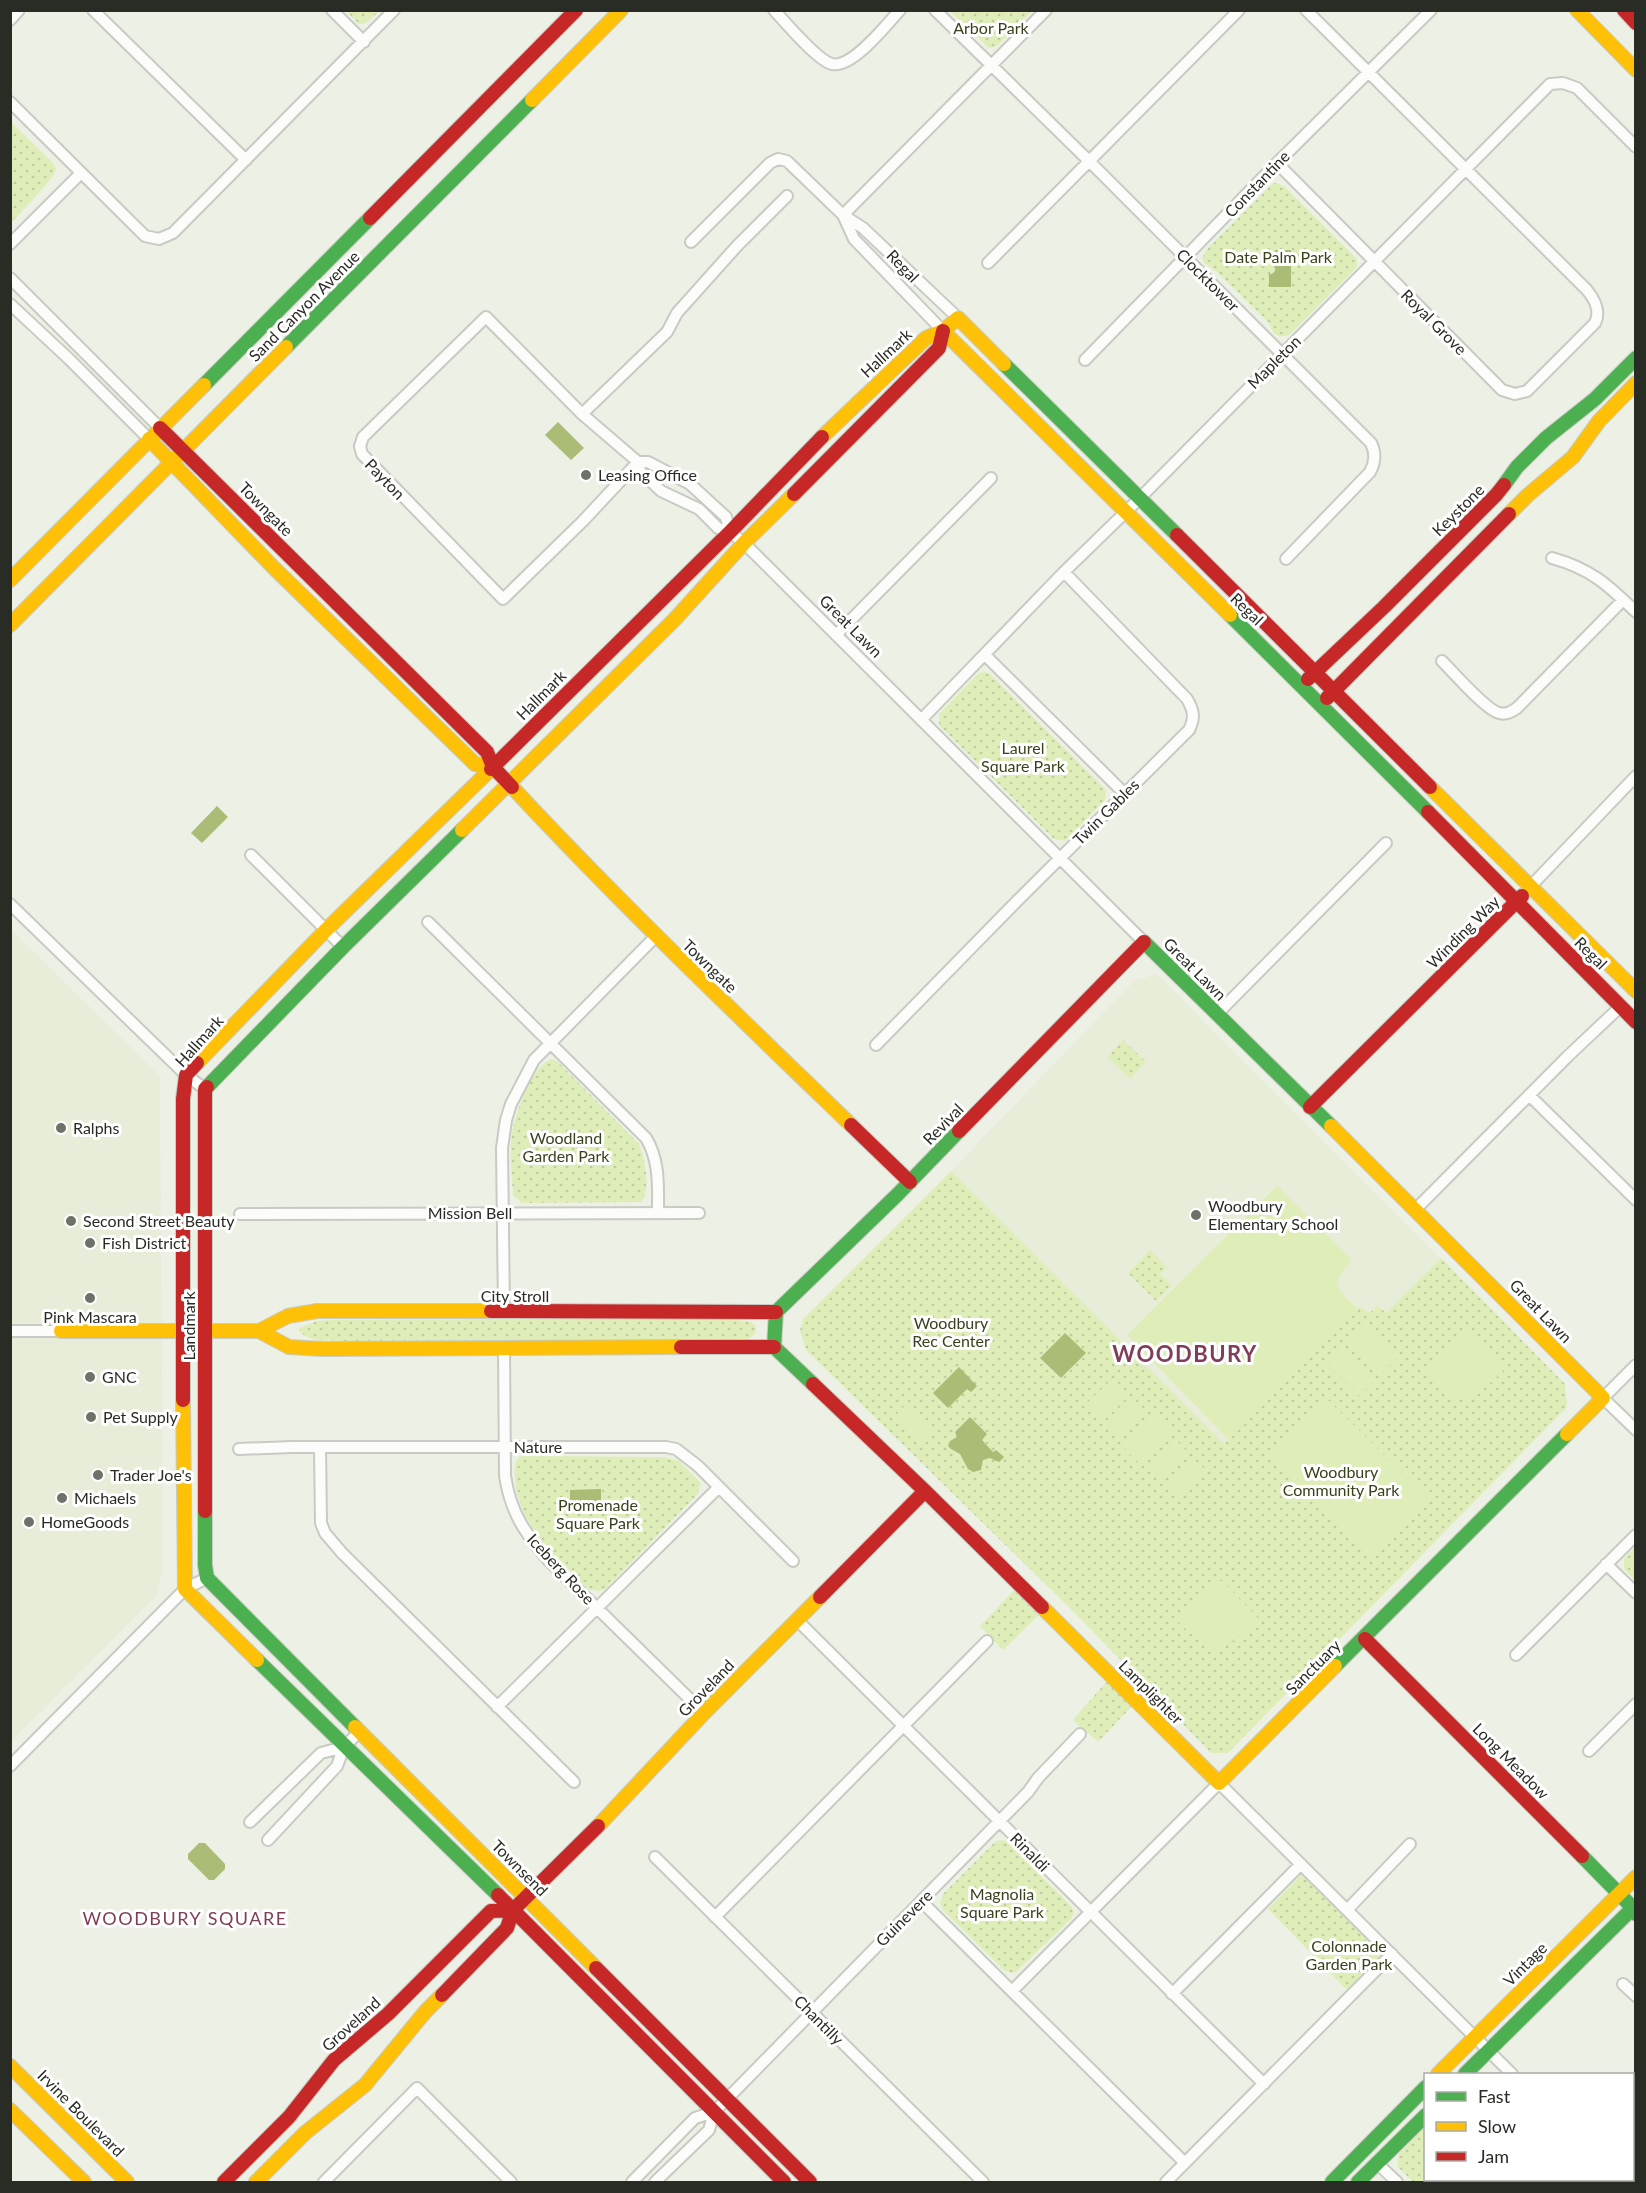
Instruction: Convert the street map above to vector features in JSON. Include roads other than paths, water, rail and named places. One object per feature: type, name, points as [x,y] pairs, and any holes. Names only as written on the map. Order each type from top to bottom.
[{"type":"street","points":[[10,20],[19,10]]},
{"type":"street","points":[[93,10],[246,160]]},
{"type":"street","points":[[332,10],[364,42]]},
{"type":"street","points":[[10,102],[145,236],[159,238],[173,233],[394,10]]},
{"type":"street","name":"Sand Canyon Avenue","points":[[10,580],[576,10]]},
{"type":"street","name":"Sand Canyon Avenue","points":[[10,625],[621,10]]},
{"type":"street","points":[[774,10],[820,57],[838,65],[857,55],[900,10]]},
{"type":"street","name":"Clocktower","points":[[935,10],[1371,443],[1375,456],[1370,472],[1286,559]]},
{"type":"street","points":[[843,215],[1046,10]]},
{"type":"street","points":[[988,263],[1239,10]]},
{"type":"street","points":[[1306,10],[1465,170]]},
{"type":"street","name":"Constantine","points":[[1085,360],[1277,163],[1431,10]]},
{"type":"street","points":[[1577,10],[1635,70]]},
{"type":"street","points":[[1624,10],[1635,22]]},
{"type":"street","name":"Mapleton","points":[[921,720],[1064,572],[1550,84],[1563,83],[1576,88],[1635,147]]},
{"type":"street","name":"Regal","points":[[691,242],[762,170],[778,159],[787,161],[843,215],[863,228],[958,318],[1635,991]]},
{"type":"street","name":"Royal Grove","points":[[1277,163],[1502,390],[1522,394],[1532,388],[1588,331],[1597,318],[1596,305],[1587,290],[1465,170]]},
{"type":"street","points":[[10,244],[81,173]]},
{"type":"street","points":[[582,414],[667,332],[678,313],[737,246],[787,196]]},
{"type":"street","name":"Regal","points":[[843,215],[854,239],[943,331],[1125,513],[1302,685],[1635,1022]]},
{"type":"street","name":"Towngate","points":[[10,278],[488,752],[493,766],[508,785],[576,856],[910,1182]]},
{"type":"street","points":[[10,304],[69,359],[274,568],[475,764],[493,766]]},
{"type":"street","name":"Payton","points":[[730,532],[718,528],[699,509],[661,491],[640,471],[638,462],[582,414],[486,317],[363,437],[360,446],[362,454],[503,599],[638,462],[648,462],[690,484],[726,517],[730,532]]},
{"type":"street","name":"Hallmark","points":[[183,1099],[186,1075],[325,931],[730,532],[798,459],[926,338],[943,331],[958,318]]},
{"type":"street","name":"Hallmark","points":[[205,1089],[492,798],[508,785],[675,619],[744,543],[939,348],[943,331]]},
{"type":"street","name":"Keystone","points":[[1302,685],[1496,495],[1517,467],[1546,438],[1595,399],[1635,358]]},
{"type":"street","points":[[1321,704],[1528,495],[1573,457],[1599,421],[1635,383]]},
{"type":"street","points":[[836,635],[991,478]]},
{"type":"street","name":"Great Lawn","points":[[730,532],[744,543],[1635,1430]]},
{"type":"street","points":[[1552,558],[1587,570],[1635,612]]},
{"type":"street","name":"Twin Gables","points":[[876,1045],[1189,730],[1194,715],[1187,699],[1064,572]]},
{"type":"street","points":[[1442,661],[1492,711],[1509,713],[1517,708],[1623,600]]},
{"type":"street","points":[[985,655],[1125,794]]},
{"type":"street","name":"Winding Way","points":[[1310,1107],[1517,902],[1635,776]]},
{"type":"street","points":[[1217,1014],[1386,843]]},
{"type":"street","points":[[251,855],[343,947]]},
{"type":"street","points":[[10,904],[186,1075],[205,1089]]},
{"type":"street","points":[[428,922],[646,1138],[654,1151],[657,1164],[658,1213]]},
{"type":"street","points":[[504,1312],[502,1148],[506,1120],[525,1075],[534,1060],[656,936]]},
{"type":"street","name":"Revival","points":[[776,1312],[910,1182],[1144,942]]},
{"type":"street","points":[[1415,1210],[1620,1007]]},
{"type":"street","name":"Landmark","points":[[205,1089],[205,1565],[207,1578]]},
{"type":"street","points":[[1529,1095],[1635,1200]]},
{"type":"street","name":"Landmark","points":[[183,1099],[185,1589]]},
{"type":"street","name":"Mission Bell","points":[[240,1214],[699,1213]]},
{"type":"street","name":"City Stroll","points":[[10,1331],[259,1331],[288,1317],[317,1311],[776,1312]]},
{"type":"street","points":[[774,1347],[776,1312]]},
{"type":"street","name":"City Stroll","points":[[259,1331],[289,1347],[323,1349],[774,1347]]},
{"type":"street","name":"Lamplighter","points":[[774,1347],[925,1491],[1511,2073]]},
{"type":"street","name":"Iceberg Rose","points":[[504,1348],[507,1486],[515,1514],[527,1535],[549,1561],[704,1713]]},
{"type":"street","name":"Sanctuary","points":[[1012,1991],[1635,1365]]},
{"type":"street","points":[[320,1447],[320,1515],[325,1533],[342,1553],[573,1782]]},
{"type":"street","name":"Nature","points":[[239,1449],[320,1447],[666,1447],[676,1449],[690,1459],[793,1561]]},
{"type":"street","points":[[497,1707],[718,1487]]},
{"type":"street","name":"Groveland","points":[[256,2182],[305,2133],[365,2085],[424,2012],[507,1928],[513,1910],[704,1713],[925,1491]]},
{"type":"street","points":[[1516,1655],[1635,1534]]},
{"type":"street","points":[[1606,1564],[1635,1593]]},
{"type":"street","points":[[10,1766],[185,1589],[207,1578]]},
{"type":"street","name":"Townsend","points":[[207,1578],[810,2182]]},
{"type":"street","points":[[185,1589],[513,1910],[784,2182]]},
{"type":"street","name":"Rinaldi","points":[[797,1620],[1263,2084]]},
{"type":"street","name":"Long Meadow","points":[[1365,1638],[1635,1909]]},
{"type":"street","points":[[715,1917],[987,1641]]},
{"type":"street","points":[[1589,1751],[1635,1704]]},
{"type":"street","points":[[268,1840],[337,1766],[344,1747],[360,1731]]},
{"type":"street","name":"Guinevere","points":[[714,2112],[999,1821],[1080,1734]]},
{"type":"street","points":[[250,1822],[321,1753],[344,1747]]},
{"type":"street","points":[[1347,1910],[1410,1844]]},
{"type":"street","name":"Chantilly","points":[[655,1857],[983,2182]]},
{"type":"street","points":[[1172,1994],[1301,1864]]},
{"type":"street","name":"Vintage","points":[[1439,2073],[1635,1877]]},
{"type":"street","points":[[921,1901],[1185,2163]]},
{"type":"street","points":[[1466,2073],[1635,1909]]},
{"type":"street","name":"Groveland","points":[[224,2182],[289,2117],[334,2060],[388,2014],[491,1911],[513,1910]]},
{"type":"street","points":[[1166,2182],[1392,1954]]},
{"type":"street","points":[[1623,1984],[1635,1996]]},
{"type":"street","name":"Irvine Boulevard","points":[[10,2066],[127,2182]]},
{"type":"street","points":[[324,2182],[417,2088],[511,2182]]},
{"type":"street","points":[[1332,2182],[1424,2088]]},
{"type":"street","points":[[10,2110],[84,2182]]},
{"type":"street","points":[[632,2182],[695,2118],[714,2112]]},
{"type":"street","points":[[655,2182],[709,2130],[714,2112]]},
{"type":"street","points":[[1358,2182],[1424,2116]]},
{"type":"street","points":[[1377,2163],[1397,2182]]},
{"type":"place","name":"Leasing Office","points":[[586,475]]},
{"type":"place","name":"Ralphs","points":[[61,1128]]},
{"type":"place","name":"Woodbury Elementary School","points":[[1196,1215]]},
{"type":"place","name":"Second Street Beauty","points":[[71,1221]]},
{"type":"place","name":"Fish District","points":[[90,1243]]},
{"type":"place","name":"Pink Mascara","points":[[90,1298]]},
{"type":"place","name":"GNC","points":[[90,1377]]},
{"type":"place","name":"Pet Supply","points":[[91,1417]]},
{"type":"place","name":"Trader Joe's","points":[[98,1475]]},
{"type":"place","name":"Michaels","points":[[62,1498]]},
{"type":"place","name":"HomeGoods","points":[[29,1522]]},
{"type":"district","name":"WOODBURY","points":[[1185,1354]]},
{"type":"district","name":"WOODBURY SQUARE","points":[[185,1919]]},
{"type":"park label","name":"Arbor Park","points":[[991,28]]},
{"type":"park label","name":"Date Palm Park","points":[[1278,257]]},
{"type":"park label","name":"Laurel Square Park","points":[[1023,757]]},
{"type":"park label","name":"Woodland Garden Park","points":[[566,1147]]},
{"type":"park label","name":"Woodbury Rec Center","points":[[951,1332]]},
{"type":"park label","name":"Woodbury Community Park","points":[[1341,1481]]},
{"type":"park label","name":"Promenade Square Park","points":[[598,1514]]},
{"type":"park label","name":"Magnolia Square Park","points":[[1002,1903]]},
{"type":"park label","name":"Colonnade Garden Park","points":[[1349,1955]]}]
